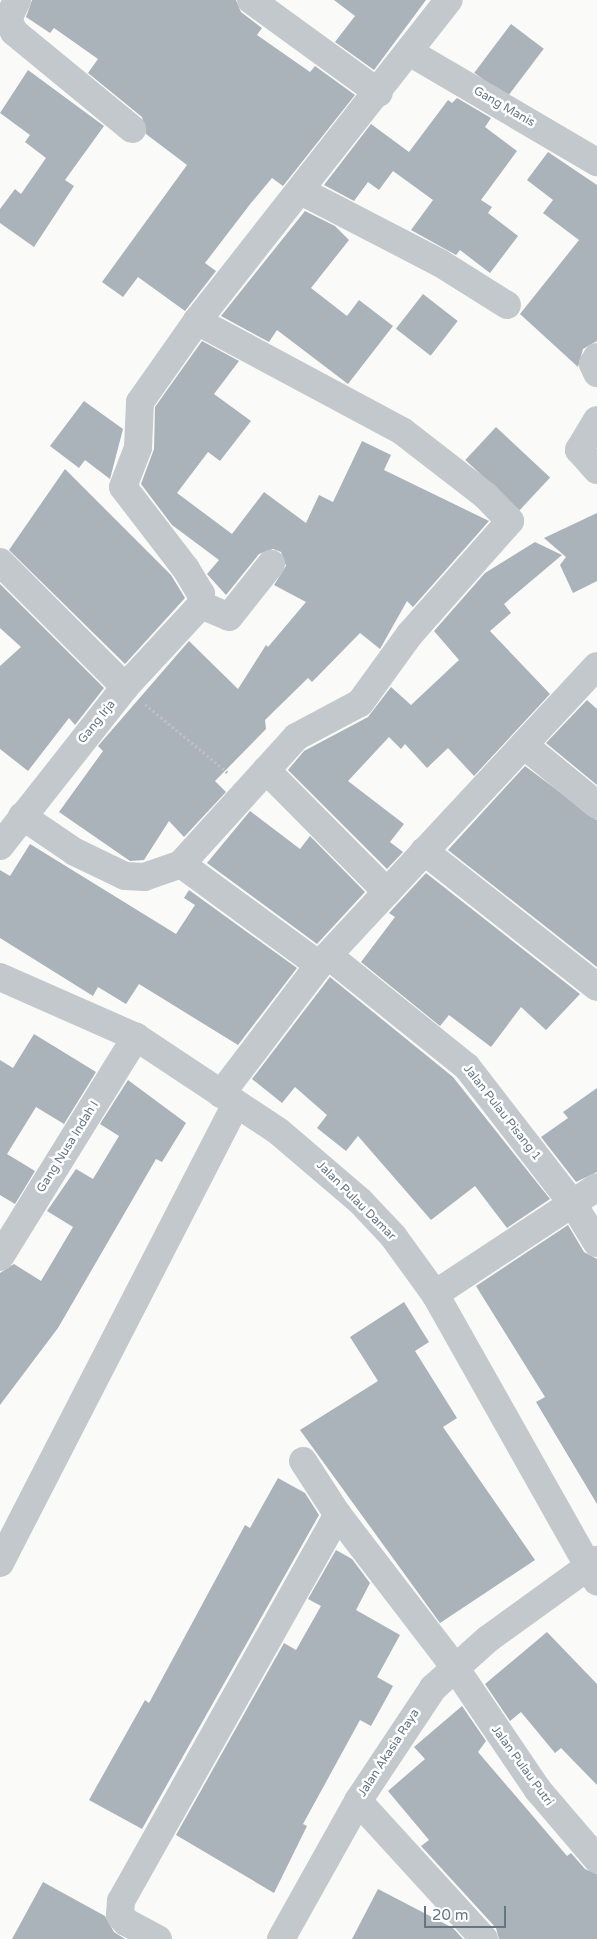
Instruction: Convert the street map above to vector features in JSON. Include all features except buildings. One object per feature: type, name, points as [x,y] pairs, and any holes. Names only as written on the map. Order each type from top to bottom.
[{"type":"street","points":[[17,0],[8,19],[14,32],[132,129]]},
{"type":"street","points":[[251,0],[380,92]]},
{"type":"street","points":[[271,564],[229,616],[201,605],[201,594],[186,570],[126,493],[123,482],[138,448],[142,396],[197,321],[411,53],[449,0]]},
{"type":"street","name":"Gang Manis","points":[[411,53],[597,162]]},
{"type":"street","points":[[302,191],[440,263],[507,305]]},
{"type":"street","points":[[22,816],[75,852],[125,876],[144,877],[181,864],[300,733],[360,703],[410,634],[510,521],[486,496],[402,431],[197,321]]},
{"type":"street","points":[[597,357],[593,364],[597,373]]},
{"type":"street","points":[[597,420],[579,450],[597,470]]},
{"type":"street","points":[[0,562],[125,687]]},
{"type":"street","name":"Gang Irja","points":[[0,846],[125,687],[201,605]]},
{"type":"street","points":[[0,1563],[229,1099],[324,961],[597,666]]},
{"type":"street","points":[[524,744],[597,805]]},
{"type":"street","points":[[266,770],[387,892]]},
{"type":"street","points":[[424,852],[597,987]]},
{"type":"street","name":"Jalan Pulau Pisang 1","points":[[181,864],[324,961],[467,1067],[573,1204],[597,1243]]},
{"type":"street","name":"Jalan Pulau Damar","points":[[0,977],[136,1037],[229,1099],[319,1163],[360,1201],[393,1236],[435,1294],[594,1570]]},
{"type":"street","name":"Gang Nusa Indah I","points":[[0,1257],[136,1037]]},
{"type":"street","points":[[435,1294],[597,1187]]},
{"type":"street","name":"Jalan Pulau Putri","points":[[303,1461],[338,1515],[454,1666],[538,1790],[597,1859]]},
{"type":"street","points":[[158,1939],[126,1922],[120,1915],[120,1901],[338,1515]]},
{"type":"street","name":"Jalan Akasia Raya","points":[[281,1939],[358,1801],[409,1718],[454,1666],[594,1570]]},
{"type":"street","points":[[358,1801],[475,1935]]},
{"type":"path","points":[[125,687],[248,790]]}]
